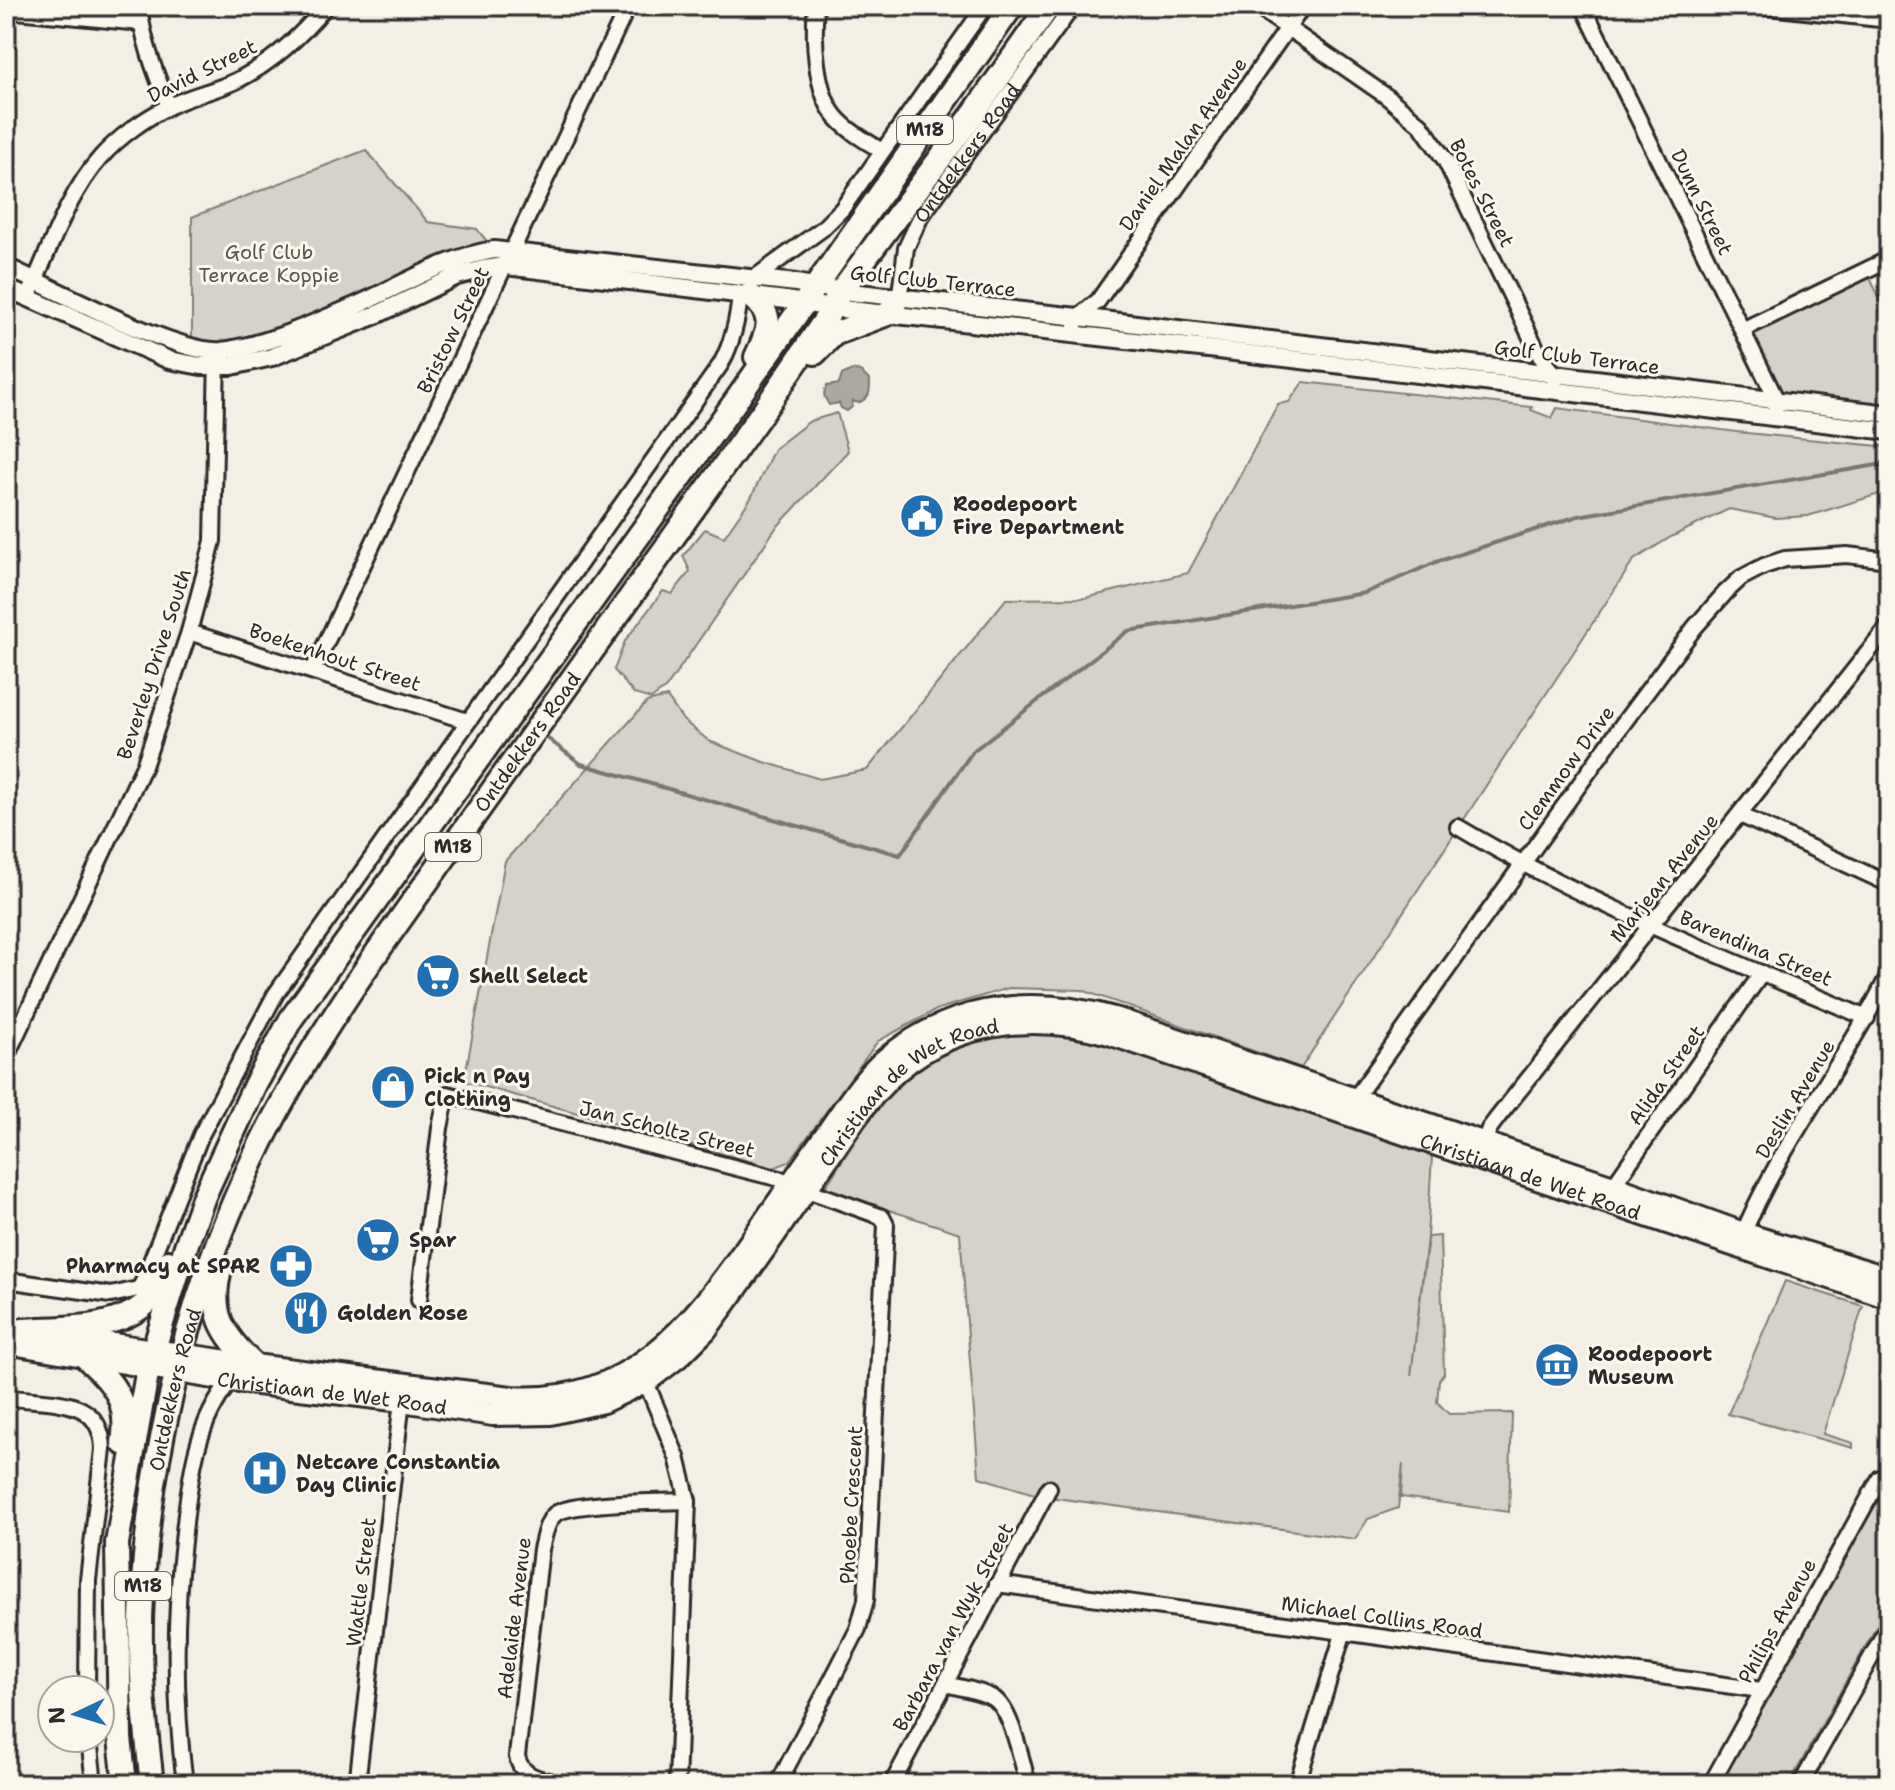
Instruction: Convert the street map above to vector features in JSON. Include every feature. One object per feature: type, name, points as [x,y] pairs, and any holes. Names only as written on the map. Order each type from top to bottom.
[{"type":"main road","name":"Ontdekkers Road","points":[[125,1784],[120,1738],[117,1543],[151,1358],[204,1196],[255,1085],[300,1006],[735,402],[1012,6]]},
{"type":"main road","name":"Ontdekkers Road","points":[[152,1784],[145,1722],[142,1598],[153,1496],[179,1363],[205,1278],[238,1194],[291,1087],[358,981],[766,407],[836,299],[1049,6]]},
{"type":"main road","points":[[735,402],[768,328],[768,316],[748,290]]},
{"type":"main road","points":[[766,407],[834,334],[895,308]]},
{"type":"main road","name":"Christiaan de Wet Road","points":[[12,1334],[179,1363],[254,1365],[403,1392],[493,1415],[550,1414],[603,1402],[646,1382],[681,1355],[706,1330],[854,1095],[882,1061],[928,1031],[963,1016],[1029,1004],[1091,1011],[1349,1107],[1740,1240],[1889,1298]]},
{"type":"main road","points":[[12,1334],[96,1324],[118,1319],[146,1304],[162,1276],[227,1126],[255,1085]]},
{"type":"main road","name":"Christiaan de Wet Road","points":[[179,1363],[231,1381],[403,1392],[535,1398],[562,1395],[594,1386],[655,1354],[678,1334],[799,1186]]},
{"type":"main road","points":[[238,1194],[215,1302],[217,1315],[228,1335],[254,1365]]},
{"type":"main road","name":"Christiaan de Wet Road","points":[[1740,1240],[1889,1278]]},
{"type":"main road","name":"Christiaan de Wet Road","points":[[12,1334],[82,1354],[151,1358]]},
{"type":"main road","points":[[82,1354],[113,1384],[124,1408],[124,1434],[115,1495],[117,1543]]},
{"type":"street","points":[[139,6],[156,76],[169,106]]},
{"type":"street","name":"David Street","points":[[28,297],[73,198],[100,157],[130,131],[169,106],[235,82],[261,68],[298,37],[326,6]]},
{"type":"street","name":"Bristow Street","points":[[313,670],[628,6]]},
{"type":"street","points":[[816,6],[816,51],[823,99],[836,117],[858,137],[882,151]]},
{"type":"street","points":[[6,1280],[84,1292],[124,1294],[138,1289],[142,1284],[197,1145],[275,995],[721,364],[731,346],[748,290],[842,209],[985,6]]},
{"type":"street","name":"Ontdekkers Road","points":[[895,308],[906,248],[920,218],[1073,6]]},
{"type":"street","name":"Botes Street","points":[[1256,6],[1399,106],[1434,141],[1554,383]]},
{"type":"street","name":"Daniel Malan Avenue","points":[[1080,334],[1088,313],[1303,6]]},
{"type":"street","name":"Dunn Street","points":[[1583,6],[1742,330],[1775,409]]},
{"type":"street","points":[[1759,6],[1889,20]]},
{"type":"street","points":[[6,10],[141,23]]},
{"type":"street","name":"Golf Club Terrace","points":[[6,288],[186,365],[217,359],[352,307],[470,254],[494,250],[509,259],[810,295],[1080,334],[1775,409],[1889,414]]},
{"type":"street","points":[[1742,330],[1889,259]]},
{"type":"street","name":"Golf Club Terrace","points":[[6,267],[217,359]]},
{"type":"street","name":"Golf Club Terrace","points":[[895,308],[1088,313],[1554,383]]},
{"type":"street","name":"Beverley Drive South","points":[[6,1057],[144,766],[189,632],[213,541],[217,359]]},
{"type":"street","name":"Golf Club Terrace","points":[[1775,409],[1889,431]]},
{"type":"street","name":"Clemmow Drive","points":[[1349,1107],[1520,864],[1695,627],[1741,578],[1764,566],[1798,557],[1847,555],[1889,560]]},
{"type":"street","name":"Marjean Avenue","points":[[1481,1151],[1498,1117],[1889,626]]},
{"type":"street","name":"Boekenhout Street","points":[[189,632],[467,721]]},
{"type":"street","points":[[1740,815],[1889,884]]},
{"type":"street","name":"Barendina Street","points":[[1458,827],[1520,864],[1652,926],[1867,1018]]},
{"type":"street","name":"Alida Street","points":[[1611,1194],[1762,973]]},
{"type":"street","name":"Deslin Avenue","points":[[1740,1240],[1769,1181],[1867,1018],[1889,974]]},
{"type":"street","name":"Jan Scholtz Street","points":[[419,1300],[447,1094],[799,1186],[874,1213]]},
{"type":"street","name":"Phoebe Crescent","points":[[778,1784],[858,1629],[866,1600],[886,1225],[882,1217],[874,1213]]},
{"type":"street","name":"Ontdekkers Road","points":[[185,1784],[178,1733],[176,1684],[178,1586],[185,1524],[198,1443],[219,1395],[231,1381]]},
{"type":"street","points":[[646,1382],[677,1457],[688,1501],[677,1784]]},
{"type":"street","name":"Wattle Street","points":[[357,1784],[403,1392]]},
{"type":"street","points":[[6,1397],[78,1407],[96,1419],[102,1433],[103,1449],[88,1580],[87,1674]]},
{"type":"street","name":"Philips Avenue","points":[[1711,1784],[1761,1690],[1884,1480]]},
{"type":"street","name":"Barbara van Wyk Street","points":[[892,1784],[1049,1488]]},
{"type":"street","name":"Adelaide Avenue","points":[[564,1784],[527,1773],[520,1767],[517,1756],[541,1549],[549,1522],[555,1514],[579,1507],[688,1501]]},
{"type":"street","name":"Michael Collins Road","points":[[997,1584],[1761,1690]]},
{"type":"street","points":[[1801,1784],[1889,1625]]},
{"type":"street","points":[[1297,1784],[1344,1631]]},
{"type":"street","points":[[945,1684],[998,1701],[1014,1735],[1028,1784]]},
{"type":"street","points":[[91,1754],[94,1784]]},
{"type":"green space","name":"Golf Club Terrace Koppie","points":[[366,150],[428,222],[477,229],[494,250],[247,346],[192,347],[192,217]]},
{"type":"green space","points":[[1868,274],[1882,303],[1889,307],[1889,407],[1778,394],[1747,331]]},
{"type":"green space","points":[[1303,382],[1532,407],[1531,410],[1552,418],[1557,408],[1737,432],[1889,447],[1889,491],[1808,516],[1776,518],[1729,509],[1671,537],[1634,560],[1301,1068],[1082,990],[1009,988],[938,1009],[878,1041],[789,1162],[773,1168],[464,1081],[505,861],[647,702],[667,697],[683,720],[709,741],[761,761],[820,779],[867,770],[1006,599],[1085,598],[1188,573],[1278,404],[1289,402]]},
{"type":"green space","points":[[837,413],[848,451],[776,528],[666,688],[651,699],[634,694],[614,670],[625,641],[663,591],[672,594],[690,571],[683,556],[705,529],[724,537],[751,498],[774,449],[810,421]]},
{"type":"green space","points":[[1031,1027],[1113,1038],[1432,1156],[1427,1237],[1411,1376],[1428,1237],[1440,1236],[1444,1374],[1439,1380],[1437,1402],[1449,1414],[1512,1413],[1509,1512],[1401,1497],[1403,1464],[1398,1508],[1368,1519],[1355,1539],[1041,1496],[979,1477],[960,1233],[824,1189],[887,1098],[927,1059],[950,1044],[976,1034]]},
{"type":"green space","points":[[1785,1281],[1863,1306],[1823,1434],[1853,1443],[1853,1448],[1728,1414]]},
{"type":"green space","points":[[1883,1491],[1889,1493],[1889,1604],[1789,1784],[1720,1784]]},
{"type":"shaded area","points":[[852,370],[860,371],[870,381],[867,397],[858,403],[853,401],[847,411],[839,403],[829,405],[824,396],[827,386],[839,384],[842,375]]},
{"type":"waterway","points":[[547,738],[581,764],[900,855],[973,751],[1128,631],[1365,593],[1436,562],[1578,516],[1889,463]]},
{"type":"place","name":"Roodepoort Fire Department","points":[[922,516]]},
{"type":"place","name":"Shell Select","points":[[438,976]]},
{"type":"place","name":"Pick n Pay Clothing","points":[[393,1087]]},
{"type":"place","name":"Spar","points":[[378,1240]]},
{"type":"place","name":"Pharmacy at SPAR","points":[[291,1266]]},
{"type":"place","name":"Golden Rose","points":[[306,1313]]},
{"type":"place","name":"Roodepoort Museum","points":[[1557,1365]]},
{"type":"place","name":"Netcare Constantia Day Clinic","points":[[265,1473]]}]
